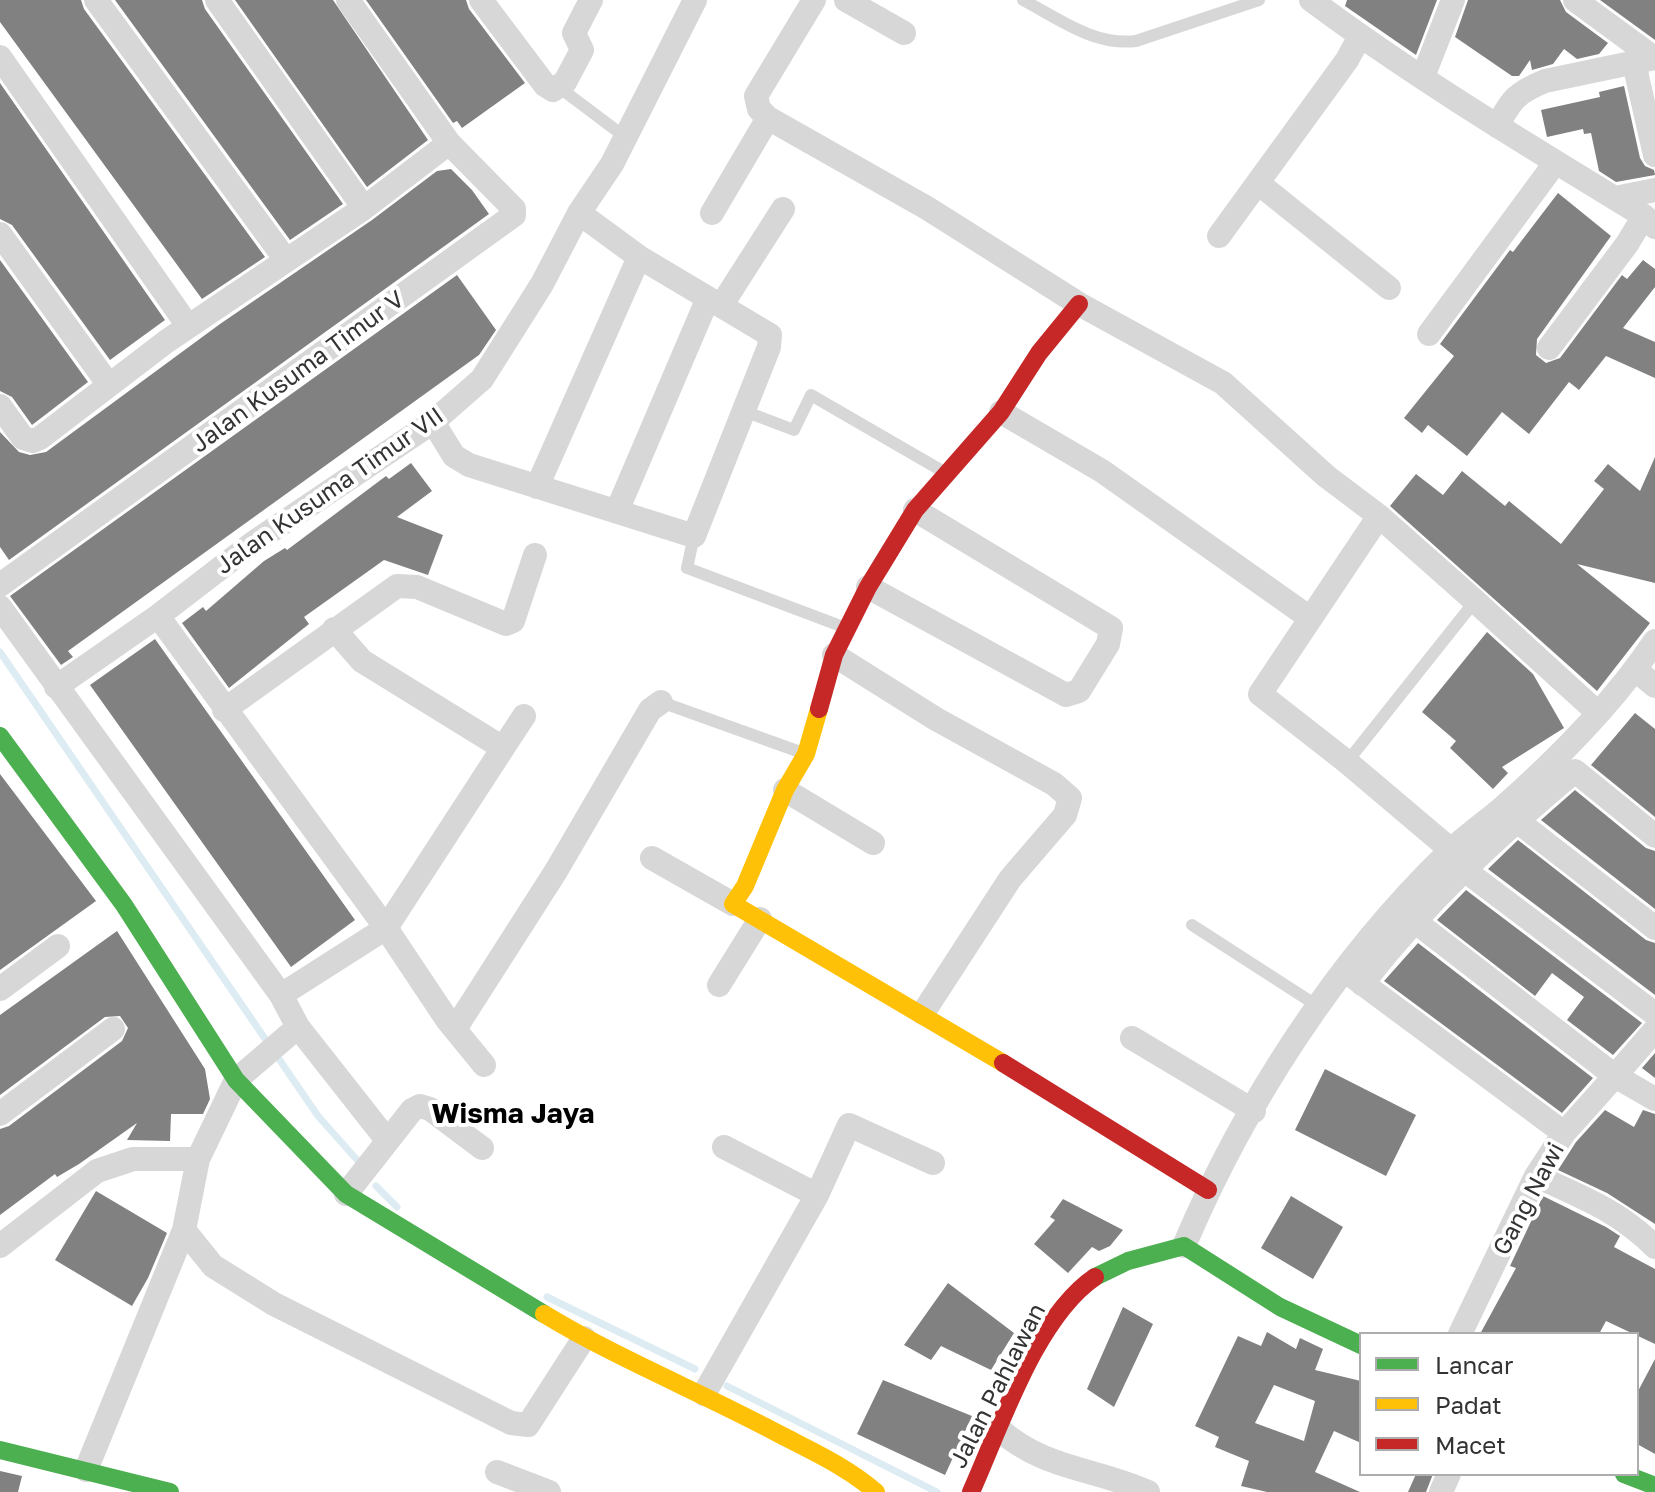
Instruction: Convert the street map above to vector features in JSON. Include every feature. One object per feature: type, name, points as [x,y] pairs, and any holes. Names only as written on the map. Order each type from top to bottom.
[{"type":"street","points":[[96,0],[286,260]]},
{"type":"street","points":[[217,0],[364,208]]},
{"type":"street","points":[[0,406],[23,438],[33,441],[188,326],[364,208],[449,143],[348,0]]},
{"type":"street","points":[[481,0],[553,87],[582,50],[574,33],[591,0]]},
{"type":"street","name":"Jalan Kusuma Timur VII","points":[[56,687],[158,616],[253,543],[433,422],[482,379],[496,361],[625,137],[695,0]]},
{"type":"street","points":[[814,0],[756,96],[759,109],[768,118],[927,208],[1079,304],[1223,383],[1326,476],[1379,516],[1598,713]]},
{"type":"street","points":[[846,0],[904,33]]},
{"type":"street","points":[[1312,0],[1360,36],[1497,126],[1649,221],[1627,244],[1549,348]]},
{"type":"street","points":[[1423,77],[1453,0]]},
{"type":"street","points":[[1575,0],[1648,59],[1655,155]]},
{"type":"street","points":[[1219,236],[1347,60],[1360,36]]},
{"type":"street","points":[[0,57],[188,326]]},
{"type":"street","points":[[1497,126],[1513,97],[1529,88],[1545,81],[1648,59]]},
{"type":"street","points":[[712,213],[768,118]]},
{"type":"street","name":"Jalan Kusuma Timur V","points":[[0,585],[510,220],[514,209],[449,143]]},
{"type":"street","points":[[1429,334],[1555,163]]},
{"type":"street","points":[[1258,183],[1389,288]]},
{"type":"street","points":[[1615,198],[1655,190]]},
{"type":"street","points":[[617,511],[715,302],[783,209]]},
{"type":"street","points":[[433,422],[454,456],[461,461],[694,536],[769,347],[770,335],[639,257],[579,213]]},
{"type":"street","points":[[0,234],[109,385]]},
{"type":"street","points":[[537,487],[639,257]]},
{"type":"street","points":[[733,904],[785,790],[806,754],[834,655],[868,587],[915,510],[944,472],[1001,412],[1039,353],[1079,304]]},
{"type":"street","points":[[1001,412],[1102,471],[1310,618]]},
{"type":"street","points":[[868,587],[1066,695],[1079,691],[1087,680],[1108,644],[1111,628],[915,510]]},
{"type":"street","points":[[1379,516],[1260,694],[1347,762],[1457,860],[1655,1014]]},
{"type":"street","points":[[224,710],[380,596],[405,584],[506,624],[513,621],[535,555]]},
{"type":"street","points":[[0,607],[281,995],[292,1032],[387,1140]]},
{"type":"street","points":[[158,616],[484,1065]]},
{"type":"street","points":[[334,629],[362,661],[503,748]]},
{"type":"street","points":[[1352,976],[1501,808],[1598,713],[1636,670],[1655,641]]},
{"type":"street","points":[[834,655],[936,719],[1054,784],[1070,798],[1065,815],[1010,879],[923,1013]]},
{"type":"street","points":[[1636,670],[1655,686]]},
{"type":"street","points":[[455,1029],[556,871],[650,710],[661,702]]},
{"type":"street","points":[[281,995],[386,928],[524,716]]},
{"type":"street","points":[[0,736],[124,905],[236,1080],[346,1194],[584,1338],[704,1394],[854,1473],[876,1492]]},
{"type":"street","points":[[1359,1344],[1280,1307],[1184,1246],[1208,1190],[1254,1111],[1316,1005],[1413,920],[1457,860],[1516,820],[1575,771],[1655,836]]},
{"type":"street","points":[[785,790],[873,843]]},
{"type":"street","points":[[1516,820],[1655,928]]},
{"type":"street","points":[[652,858],[923,1013],[1208,1190]]},
{"type":"street","points":[[719,985],[760,919]]},
{"type":"street","points":[[1413,920],[1655,1099]]},
{"type":"street","points":[[0,989],[58,946]]},
{"type":"street","points":[[1352,976],[1564,1133]]},
{"type":"street","points":[[0,1114],[113,1029]]},
{"type":"street","name":"Gang Nawi","points":[[1461,1332],[1536,1176],[1564,1133],[1655,1030]]},
{"type":"street","points":[[86,1470],[184,1230],[198,1159],[236,1080],[292,1032]]},
{"type":"street","points":[[1132,1038],[1254,1111]]},
{"type":"street","points":[[346,1194],[387,1140],[420,1106],[430,1109],[482,1148]]},
{"type":"street","points":[[704,1394],[817,1195],[849,1125],[933,1163]]},
{"type":"street","points":[[724,1147],[817,1195]]},
{"type":"street","points":[[0,1246],[97,1171],[133,1159],[198,1159]]},
{"type":"street","points":[[1536,1176],[1609,1209],[1633,1225],[1655,1247]]},
{"type":"street","points":[[184,1230],[213,1266],[274,1304],[511,1423],[528,1425],[584,1338]]},
{"type":"street","name":"Jalan Pahlawan","points":[[971,1492],[1056,1317],[1080,1289],[1142,1254],[1184,1246]]},
{"type":"street","points":[[1000,1430],[1016,1444],[1042,1458],[1137,1490]]},
{"type":"street","points":[[0,1450],[170,1492]]},
{"type":"street","points":[[497,1472],[549,1492]]},
{"type":"street","points":[[1629,1476],[1655,1486]]},
{"type":"lane","points":[[1023,0],[1088,35],[1118,43],[1136,41],[1259,0]]},
{"type":"lane","points":[[553,87],[625,137]]},
{"type":"lane","points":[[744,411],[794,430],[811,395],[944,472]]},
{"type":"lane","points":[[694,536],[687,568],[849,629]]},
{"type":"lane","points":[[1347,762],[1475,601]]},
{"type":"lane","points":[[661,702],[806,754]]},
{"type":"lane","points":[[1192,925],[1316,1005]]},
{"type":"building","points":[[0,0],[81,0],[84,9],[265,257],[202,299],[0,22]]},
{"type":"building","points":[[115,0],[202,0],[205,9],[343,204],[290,240]]},
{"type":"building","points":[[235,0],[333,0],[428,140],[367,187]]},
{"type":"building","points":[[366,0],[466,0],[469,9],[525,83],[462,128],[457,121],[453,123]]},
{"type":"building","points":[[1347,0],[1437,0],[1416,55],[1345,6]]},
{"type":"building","points":[[1468,0],[1560,0],[1566,12],[1608,43],[1599,54],[1577,59],[1564,49],[1553,64],[1532,70],[1530,60],[1519,76],[1512,76],[1455,37]]},
{"type":"building","points":[[1600,0],[1655,0],[1655,40]]},
{"type":"building","points":[[0,83],[165,320],[110,360],[12,225],[0,219]]},
{"type":"building","points":[[1624,86],[1640,158],[1645,166],[1654,170],[1655,175],[1616,182],[1599,171],[1591,133],[1584,134],[1583,129],[1547,137],[1541,110],[1600,97],[1599,92]]},
{"type":"building","points":[[451,169],[472,190],[489,214],[9,560],[0,547],[0,432],[19,452],[30,455],[46,452],[437,171]]},
{"type":"building","points":[[1558,193],[1611,236],[1537,339],[1536,355],[1546,363],[1560,358],[1622,275],[1627,279],[1643,260],[1655,269],[1655,287],[1623,328],[1655,342],[1655,378],[1606,356],[1579,390],[1569,382],[1529,434],[1502,412],[1467,456],[1428,425],[1422,433],[1404,418],[1454,356],[1440,344],[1510,250],[1513,252]]},
{"type":"building","points":[[0,260],[88,382],[32,425],[12,397],[0,391]]},
{"type":"building","points":[[457,275],[496,330],[479,355],[68,651],[73,657],[61,665],[10,596]]},
{"type":"building","points":[[1655,457],[1655,583],[1577,564],[1650,623],[1597,691],[1390,506],[1416,474],[1443,495],[1462,471],[1505,506],[1509,501],[1561,544],[1604,489],[1594,481],[1608,464],[1640,491]]},
{"type":"building","points":[[411,463],[432,491],[397,517],[443,535],[428,575],[384,560],[304,617],[309,624],[229,688],[182,623],[203,607],[206,611],[264,561],[285,548],[287,550],[386,476],[389,479]]},
{"type":"building","points":[[1487,632],[1533,674],[1564,728],[1502,767],[1508,773],[1493,789],[1450,748],[1456,741],[1422,712]]},
{"type":"building","points":[[155,639],[355,920],[291,967],[90,685]]},
{"type":"building","points":[[1635,713],[1655,729],[1655,817],[1591,765]]},
{"type":"building","points":[[0,774],[96,901],[0,970]]},
{"type":"building","points":[[1575,790],[1646,848],[1655,851],[1655,909],[1541,820]]},
{"type":"building","points":[[1518,840],[1646,940],[1655,943],[1655,995],[1488,869]]},
{"type":"building","points":[[1466,890],[1642,1023],[1613,1055],[1567,1020],[1584,997],[1552,973],[1535,996],[1437,920]]},
{"type":"building","points":[[117,931],[205,1069],[210,1099],[203,1114],[171,1114],[170,1141],[127,1140],[137,1123],[79,1164],[57,1177],[55,1174],[0,1215],[0,1129],[9,1126],[122,1041],[128,1028],[120,1016],[105,1017],[0,1095],[0,1015]]},
{"type":"building","points":[[1418,943],[1593,1078],[1562,1113],[1384,981]]},
{"type":"building","points":[[1655,1053],[1655,1078],[1642,1068]]},
{"type":"building","points":[[1325,1069],[1416,1115],[1386,1176],[1295,1130]]},
{"type":"building","points":[[1605,1110],[1634,1127],[1643,1110],[1655,1114],[1655,1224],[1607,1193],[1558,1170],[1576,1142]]},
{"type":"building","points":[[96,1191],[167,1233],[132,1306],[55,1260]]},
{"type":"building","points":[[1291,1196],[1343,1227],[1313,1279],[1261,1248]]},
{"type":"building","points":[[1543,1196],[1606,1227],[1620,1236],[1614,1247],[1655,1269],[1655,1344],[1639,1336],[1639,1332],[1629,1332],[1606,1321],[1600,1332],[1481,1332],[1516,1268],[1510,1266]]},
{"type":"building","points":[[1063,1199],[1123,1230],[1110,1246],[1099,1251],[1092,1247],[1068,1273],[1034,1244],[1055,1220],[1050,1217]]},
{"type":"building","points":[[948,1283],[1014,1333],[991,1370],[941,1346],[931,1360],[904,1345]]},
{"type":"building","points":[[1123,1307],[1153,1324],[1114,1407],[1087,1389]]},
{"type":"building","points":[[1267,1332],[1296,1349],[1300,1338],[1323,1349],[1315,1370],[1359,1381],[1359,1442],[1334,1431],[1315,1472],[1360,1492],[1267,1492],[1241,1486],[1249,1461],[1215,1447],[1219,1437],[1195,1426],[1238,1336],[1261,1346]],"holes":[[[1274,1385],[1315,1401],[1304,1441],[1255,1423]]]},
{"type":"building","points":[[1655,1359],[1655,1454],[1639,1445],[1639,1389]]},
{"type":"building","points":[[883,1380],[972,1416],[945,1475],[857,1434]]},
{"type":"building","points":[[0,1471],[22,1476],[18,1492],[0,1492]]},
{"type":"building","points":[[1415,1476],[1432,1476],[1426,1492],[1408,1492]]},
{"type":"waterway","points":[[0,652],[318,1116],[358,1161]]},
{"type":"waterway","points":[[376,1186],[397,1207]]},
{"type":"waterway","points":[[547,1297],[695,1369]]},
{"type":"waterway","points":[[727,1386],[937,1492]]},
{"type":"traffic: fast","points":[[0,736],[124,905],[236,1080],[346,1194],[544,1314]]},
{"type":"traffic: fast","points":[[1095,1277],[1128,1261],[1184,1246],[1280,1307],[1359,1344]]},
{"type":"traffic: fast","points":[[0,1450],[170,1492]]},
{"type":"traffic: fast","points":[[1629,1476],[1655,1486]]},
{"type":"traffic: slow","points":[[819,709],[806,754],[785,790],[745,886],[733,904],[1003,1063]]},
{"type":"traffic: slow","points":[[544,1314],[818,1454],[876,1492]]},
{"type":"traffic: jam","points":[[819,709],[834,655],[868,587],[915,510],[1001,412],[1039,353],[1079,304]]},
{"type":"traffic: jam","points":[[1003,1063],[1208,1190]]},
{"type":"traffic: jam","points":[[971,1492],[1037,1346],[1074,1295],[1095,1277]]},
{"type":"district","name":"Wisma Jaya","points":[[513,1114]]}]
